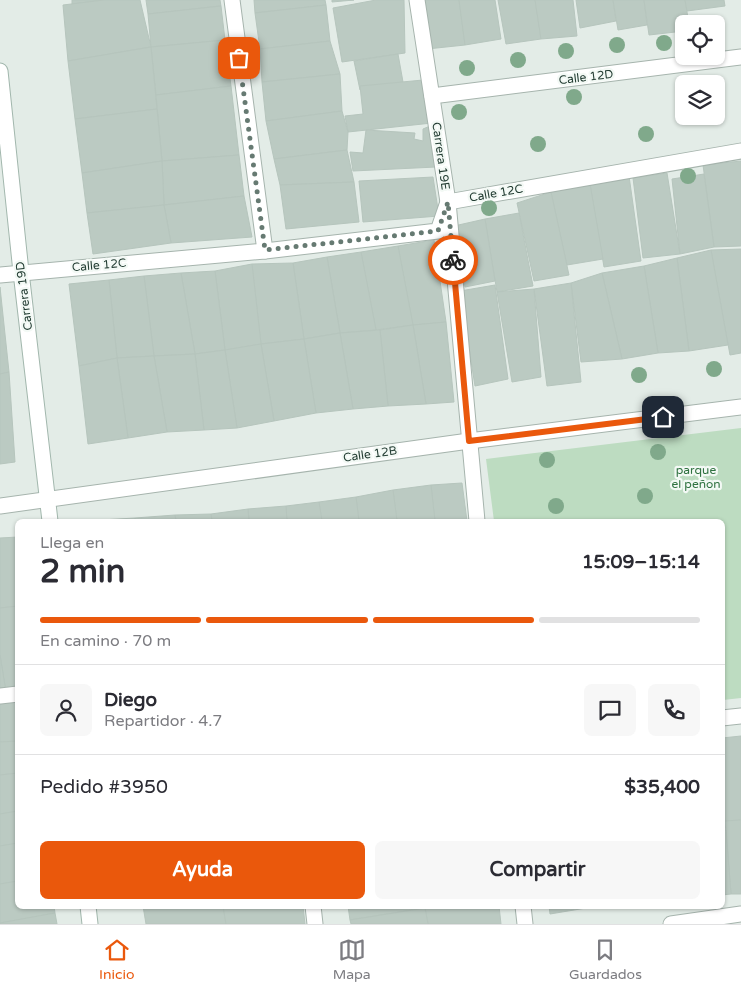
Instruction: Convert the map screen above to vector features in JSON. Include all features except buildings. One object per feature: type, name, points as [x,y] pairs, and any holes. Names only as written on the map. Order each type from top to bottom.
[{"type":"street","points":[[232,0],[265,250]]},
{"type":"street","name":"Carrera 19E","points":[[417,0],[448,202],[477,519]]},
{"type":"street","name":"Calle 12D","points":[[432,96],[741,57]]},
{"type":"street","name":"Carrera 19D","points":[[0,72],[50,519]]},
{"type":"street","name":"Calle 12C","points":[[0,275],[265,250],[438,231],[448,202],[741,151]]},
{"type":"street","name":"Calle 12B","points":[[0,506],[469,441],[741,408]]},
{"type":"street","points":[[0,696],[15,694]]},
{"type":"street","points":[[725,718],[741,716]]},
{"type":"street","points":[[88,909],[90,924]]},
{"type":"street","points":[[314,909],[316,924]]},
{"type":"street","points":[[523,909],[524,924]]},
{"type":"street","points":[[671,924],[741,914]]},
{"type":"green space","name":"parque el peñon","points":[[741,428],[741,698],[725,700],[725,519],[494,519],[486,459]]},
{"type":"way so far","points":[[239,58],[265,250],[438,231],[448,202],[453,260]]},
{"type":"route","points":[[453,260],[469,441],[663,417]]}]
